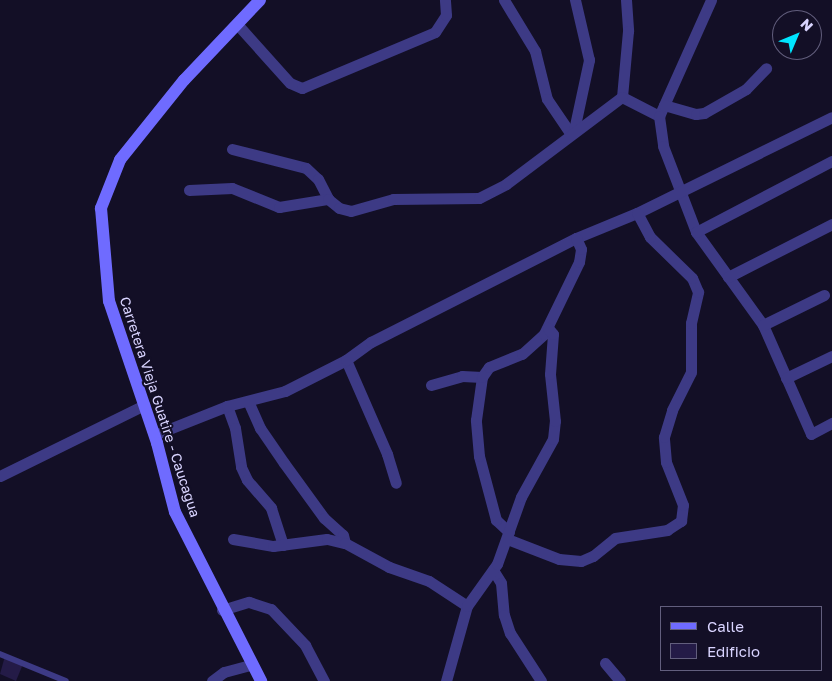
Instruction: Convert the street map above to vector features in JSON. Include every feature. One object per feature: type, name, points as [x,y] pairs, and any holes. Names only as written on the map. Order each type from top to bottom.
[{"type":"main road","name":"Carretera Vieja Guatire - Caucagua","points":[[260,0],[184,80],[120,160],[101,208],[109,301],[154,435],[175,512],[222,610],[250,665],[261,681]]},
{"type":"street","points":[[237,24],[290,83],[302,88],[435,32],[446,15],[445,0]]},
{"type":"street","points":[[504,0],[535,51],[547,99],[572,132]]},
{"type":"street","points":[[572,132],[589,53],[575,0]]},
{"type":"street","points":[[232,150],[306,168],[318,179],[328,199],[339,208],[351,211],[393,198],[479,198],[506,184],[572,132],[622,97],[628,31],[626,0]]},
{"type":"street","points":[[711,0],[659,116],[663,146],[679,193],[696,232],[763,325],[811,434],[832,423]]},
{"type":"street","points":[[664,105],[696,114],[704,113],[746,89],[766,68]]},
{"type":"street","points":[[622,97],[659,116]]},
{"type":"street","points":[[154,435],[228,406],[285,391],[346,360],[371,342],[576,238],[637,213],[832,117]]},
{"type":"street","points":[[696,232],[832,161]]},
{"type":"street","points":[[189,190],[232,188],[279,207],[328,199]]},
{"type":"street","points":[[576,238],[581,249],[579,262],[548,328],[529,350],[494,364],[482,377],[476,420],[479,456],[496,520],[508,535],[559,559],[580,560],[592,556],[615,538],[668,530],[681,521],[683,505],[666,462],[664,437],[672,410],[691,372],[691,323],[698,292],[692,278],[650,237],[637,213]]},
{"type":"street","points":[[728,277],[832,224]]},
{"type":"street","points":[[763,325],[824,294]]},
{"type":"street","points":[[446,681],[467,606],[493,570],[521,497],[554,432],[550,374],[553,334],[548,328]]},
{"type":"street","points":[[786,378],[832,356]]},
{"type":"street","points":[[346,360],[387,454],[396,483]]},
{"type":"street","points":[[431,385],[462,376],[482,377]]},
{"type":"street","points":[[248,401],[260,428],[324,518],[343,534],[345,543]]},
{"type":"street","points":[[0,476],[144,404]]},
{"type":"street","points":[[228,406],[235,428],[241,467],[251,486],[271,508],[283,545]]},
{"type":"street","points":[[233,539],[283,545],[327,539],[345,543],[389,567],[429,581],[467,606]]},
{"type":"street","points":[[493,570],[501,583],[504,615],[510,633],[541,681]]},
{"type":"street","points":[[222,610],[249,602],[271,609],[305,645],[324,681]]},
{"type":"street","points":[[605,663],[620,681]]},
{"type":"street","points":[[212,681],[224,672],[250,665]]},
{"type":"lane","points":[[0,654],[66,681]]},
{"type":"building","points":[[5,656],[23,664],[16,681],[0,674]]}]
